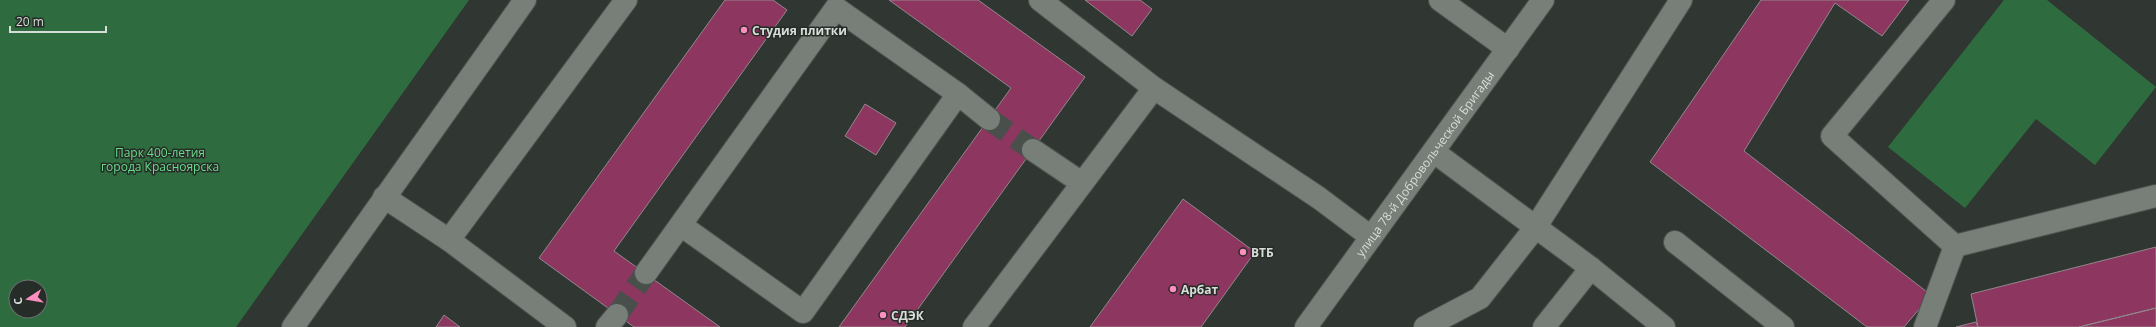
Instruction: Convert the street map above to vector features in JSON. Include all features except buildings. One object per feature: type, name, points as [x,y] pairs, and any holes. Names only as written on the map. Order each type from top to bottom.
[{"type":"street","points":[[293,327],[384,197],[413,160],[525,0]]},
{"type":"street","points":[[448,240],[626,0]]},
{"type":"street","points":[[1040,0],[1154,88],[1320,198],[1371,237]]},
{"type":"street","points":[[1440,0],[1508,49]]},
{"type":"street","name":"улица 78-й Добровольческой Бригады","points":[[1306,327],[1543,0]]},
{"type":"street","points":[[1425,327],[1480,298],[1536,228],[1681,0]]},
{"type":"street","points":[[1944,0],[1832,136],[1955,246]]},
{"type":"street","points":[[646,273],[682,226],[836,8],[958,94],[989,119]]},
{"type":"street","points":[[974,327],[1154,88]]},
{"type":"street","points":[[682,226],[803,312],[958,94]]},
{"type":"street","points":[[1032,150],[1082,183]]},
{"type":"street","points":[[1434,152],[1591,268],[1664,327]]},
{"type":"street","points":[[1955,246],[2156,196]]},
{"type":"street","points":[[384,197],[448,240],[565,327]]},
{"type":"street","points":[[1675,242],[1783,327]]},
{"type":"street","points":[[1925,327],[1955,246]]},
{"type":"street","points":[[1544,327],[1591,268]]},
{"type":"green space","name":"Парк 400-летия города Красноярска","points":[[0,0],[469,0],[236,327],[0,327]]},
{"type":"green space","points":[[2004,0],[2047,0],[2156,87],[2095,165],[2036,119],[1965,208],[1888,147]]},
{"type":"tunnel","points":[[989,119],[1033,150]]},
{"type":"tunnel","points":[[617,315],[646,273]]},
{"type":"place","name":"Студия плитки","points":[[744,30]]},
{"type":"place","name":"ВТБ","points":[[1243,252]]},
{"type":"place","name":"Арбат","points":[[1173,289]]},
{"type":"place","name":"СДЭК","points":[[883,315]]}]
